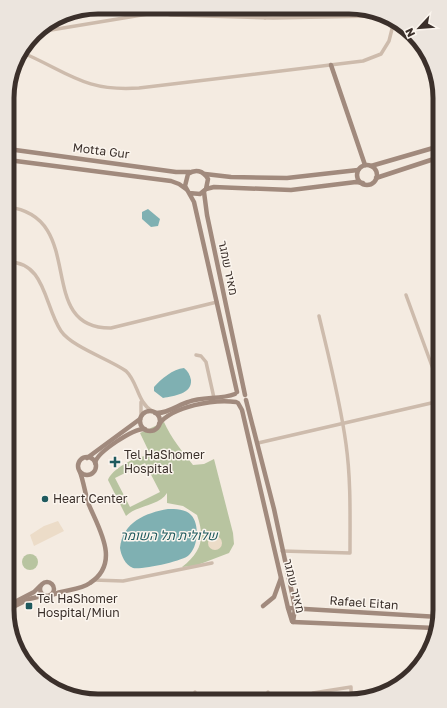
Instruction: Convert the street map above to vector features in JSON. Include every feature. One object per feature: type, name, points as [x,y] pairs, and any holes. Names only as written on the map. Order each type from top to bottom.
[{"type":"street","points":[[51,30],[148,14]]},
{"type":"street","points":[[167,14],[265,18],[366,16]]},
{"type":"street","points":[[26,55],[66,75],[86,83],[107,88],[122,89],[363,61],[381,54],[393,26]]},
{"type":"street","points":[[330,66],[365,165]]},
{"type":"street","points":[[433,148],[371,166],[365,165],[358,170],[287,178],[231,177],[204,174],[199,171],[192,172],[186,178],[188,191],[197,195],[214,186],[291,190],[356,182],[370,184],[376,178],[433,159]]},
{"type":"street","name":"Motta Gur","points":[[14,150],[176,172],[192,172]]},
{"type":"street","name":"Motta Gur","points":[[14,161],[171,181],[179,184],[188,191]]},
{"type":"street","points":[[371,166],[375,170],[376,178]]},
{"type":"street","points":[[358,170],[358,178],[363,184]]},
{"type":"street","points":[[204,174],[208,183],[205,191]]},
{"type":"street","name":"מאיר שמגר","points":[[188,191],[194,202],[236,393]]},
{"type":"street","name":"מאיר שמגר","points":[[205,191],[207,215],[245,397],[274,509],[295,608],[293,622]]},
{"type":"street","points":[[14,208],[31,213],[38,218],[49,231],[55,248],[66,298],[75,314],[88,323],[102,328],[111,328],[217,302]]},
{"type":"street","points":[[14,262],[20,262],[29,267],[37,277],[62,332],[72,341],[126,371],[132,378],[141,399],[159,417],[159,424]]},
{"type":"street","points":[[406,296],[433,369]]},
{"type":"street","points":[[282,551],[350,553],[350,486],[343,424],[319,316]]},
{"type":"street","points":[[196,355],[201,356],[206,362],[214,398]]},
{"type":"street","points":[[14,606],[29,599],[42,596],[47,597],[84,586],[94,580],[105,562],[106,546],[103,534],[87,500],[85,488],[78,467],[79,462],[87,458],[141,418],[146,412],[163,412],[189,401],[214,398],[241,392],[245,397],[242,403],[226,401],[192,406],[165,418],[154,430],[145,429],[133,432],[97,457],[95,471],[87,479],[85,488]]},
{"type":"street","points":[[236,393],[234,398],[237,403]]},
{"type":"street","points":[[141,399],[141,425],[145,429]]},
{"type":"street","name":"מאיר שמגר","points":[[237,403],[242,410],[265,511],[282,576],[288,608],[293,622]]},
{"type":"street","points":[[258,444],[433,403]]},
{"type":"street","points":[[87,458],[92,459],[95,464]]},
{"type":"street","points":[[80,472],[85,475],[90,475]]},
{"type":"street","points":[[265,511],[274,509]]},
{"type":"street","points":[[94,580],[123,581],[212,563]]},
{"type":"street","points":[[263,606],[274,597],[282,576]]},
{"type":"street","points":[[14,602],[34,592],[45,582],[60,588],[74,589]]},
{"type":"street","points":[[50,583],[54,588],[52,595]]},
{"type":"street","points":[[40,586],[39,591],[42,596]]},
{"type":"street","name":"Rafael Eitan","points":[[288,608],[433,618]]},
{"type":"street","name":"Rafael Eitan","points":[[293,622],[431,628]]},
{"type":"street","points":[[313,694],[351,687],[351,694]]},
{"type":"green space","points":[[164,422],[173,439],[193,465],[204,464],[214,459],[233,533],[234,544],[229,553],[195,566],[182,567],[198,550],[201,531],[197,515],[183,506],[167,503],[167,493],[159,501],[131,512],[126,516],[108,480],[114,471],[133,459],[151,456],[140,433]],"holes":[[[145,463],[160,492],[130,507],[115,478]]]},
{"type":"green space","points":[[30,554],[37,559],[38,562],[33,569],[30,570],[23,565],[22,562],[27,555]]},
{"type":"shaded area","points":[[58,521],[64,531],[34,546],[30,535],[44,526]]},
{"type":"shaded area","points":[[212,536],[218,536],[222,540],[222,546],[218,550],[212,550],[208,546],[208,540]]},
{"type":"water","points":[[148,209],[160,219],[158,226],[151,227],[142,219],[142,212]]},
{"type":"water","points":[[184,368],[189,373],[191,385],[182,394],[163,398],[154,391],[154,387],[164,378],[176,370]]},
{"type":"water","name":"שלולית תל השומר","points":[[168,509],[180,510],[189,513],[194,519],[197,535],[192,551],[189,555],[179,560],[144,568],[130,567],[124,560],[120,548],[122,539],[130,525],[143,516]]},
{"type":"place","name":"Tel HaShomer Hospital","points":[[115,462]]},
{"type":"place","name":"Heart Center","points":[[45,499]]},
{"type":"place","name":"Tel HaShomer Hospital/Miun","points":[[29,606]]}]
